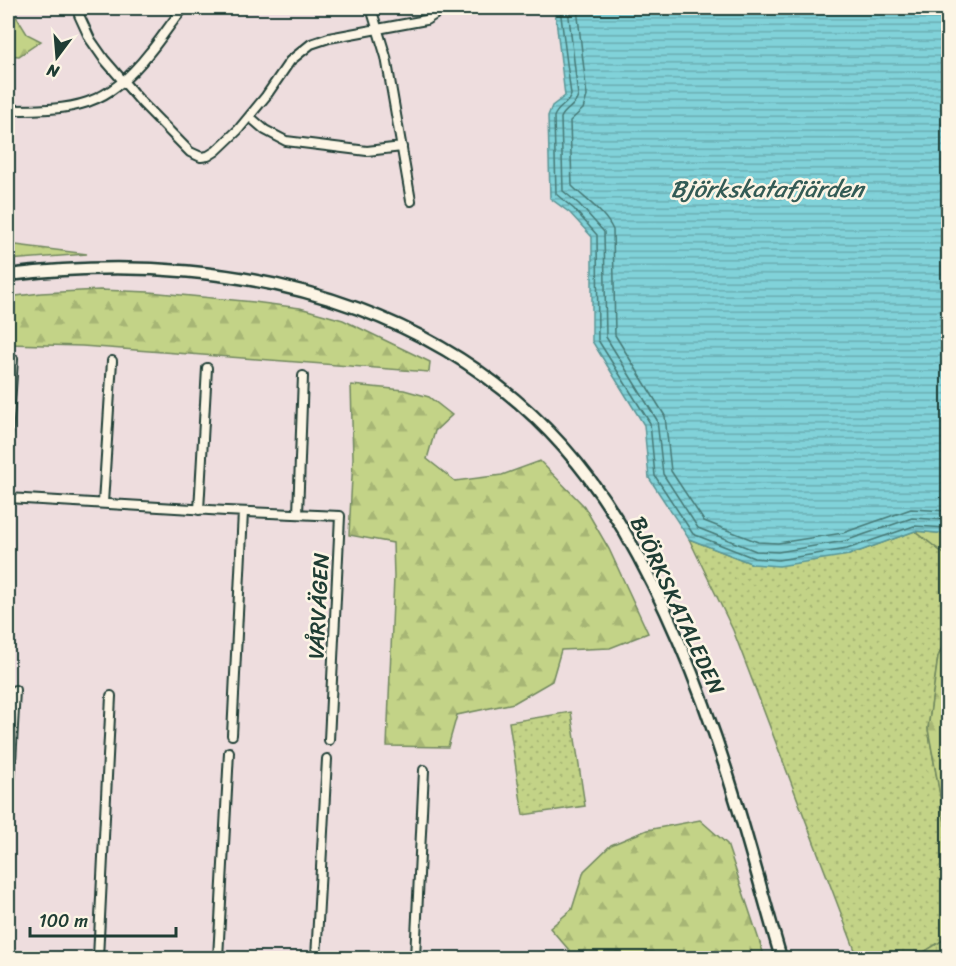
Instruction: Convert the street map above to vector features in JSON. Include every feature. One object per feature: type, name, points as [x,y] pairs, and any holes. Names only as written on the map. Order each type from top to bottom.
[{"type":"main road","name":"BJÖRKSKATALEDEN","points":[[8,275],[82,269],[144,269],[228,277],[315,294],[365,310],[419,334],[458,356],[521,404],[559,441],[603,497],[630,542],[675,634],[703,702],[734,793],[781,958]]},
{"type":"street","points":[[78,8],[90,39],[124,82],[190,152],[201,157],[211,155],[250,117],[290,61],[303,50],[321,41],[426,20],[440,8]]},
{"type":"street","points":[[8,110],[48,110],[85,105],[109,93],[124,82],[150,53],[184,8]]},
{"type":"street","points":[[371,8],[386,57],[411,201]]},
{"type":"street","points":[[250,117],[265,130],[285,141],[367,151],[402,147]]},
{"type":"street","points":[[8,436],[13,359]]},
{"type":"street","points":[[103,503],[112,361]]},
{"type":"street","points":[[199,510],[207,368]]},
{"type":"street","points":[[298,514],[303,376]]},
{"type":"street","name":"VÅRVÄGEN","points":[[8,498],[340,516],[329,740]]},
{"type":"street","points":[[232,735],[243,512]]},
{"type":"street","points":[[8,817],[15,690]]},
{"type":"street","points":[[98,958],[111,696]]},
{"type":"street","points":[[218,958],[229,752]]},
{"type":"street","points":[[316,958],[327,759]]},
{"type":"street","points":[[414,958],[424,770]]},
{"type":"green space","points":[[8,8],[11,8],[27,34],[41,41],[19,56],[8,55]]},
{"type":"green space","points":[[8,244],[87,254],[8,260]]},
{"type":"green space","points":[[100,290],[149,292],[300,308],[343,320],[430,362],[429,372],[82,346],[8,344],[8,297]]},
{"type":"green space","points":[[351,385],[404,390],[429,397],[452,415],[435,431],[427,459],[455,481],[502,475],[540,461],[584,506],[609,549],[648,633],[610,648],[561,650],[552,681],[514,703],[457,715],[448,747],[387,746],[394,577],[393,543],[349,535],[353,458]]},
{"type":"green space","points":[[915,531],[948,557],[948,634],[938,657],[928,729],[948,839],[948,937],[915,958],[858,958],[733,630],[689,539],[753,564],[849,555]]},
{"type":"green space","points":[[915,531],[948,534],[948,557]]},
{"type":"green space","points":[[948,634],[948,839],[928,729],[938,657]]},
{"type":"green space","points":[[571,712],[585,806],[523,815],[509,722]]},
{"type":"green space","points":[[700,820],[727,844],[765,958],[576,958],[550,928],[572,909],[584,871],[611,845],[647,830]]},
{"type":"green space","points":[[948,937],[948,958],[929,958],[919,955]]},
{"type":"water","name":"Björkskatafjärden","points":[[551,8],[948,8],[948,534],[915,531],[849,555],[779,566],[753,564],[689,539],[649,478],[644,425],[592,341],[592,237],[570,213],[550,198],[548,116],[552,106],[565,96],[555,11]]}]
